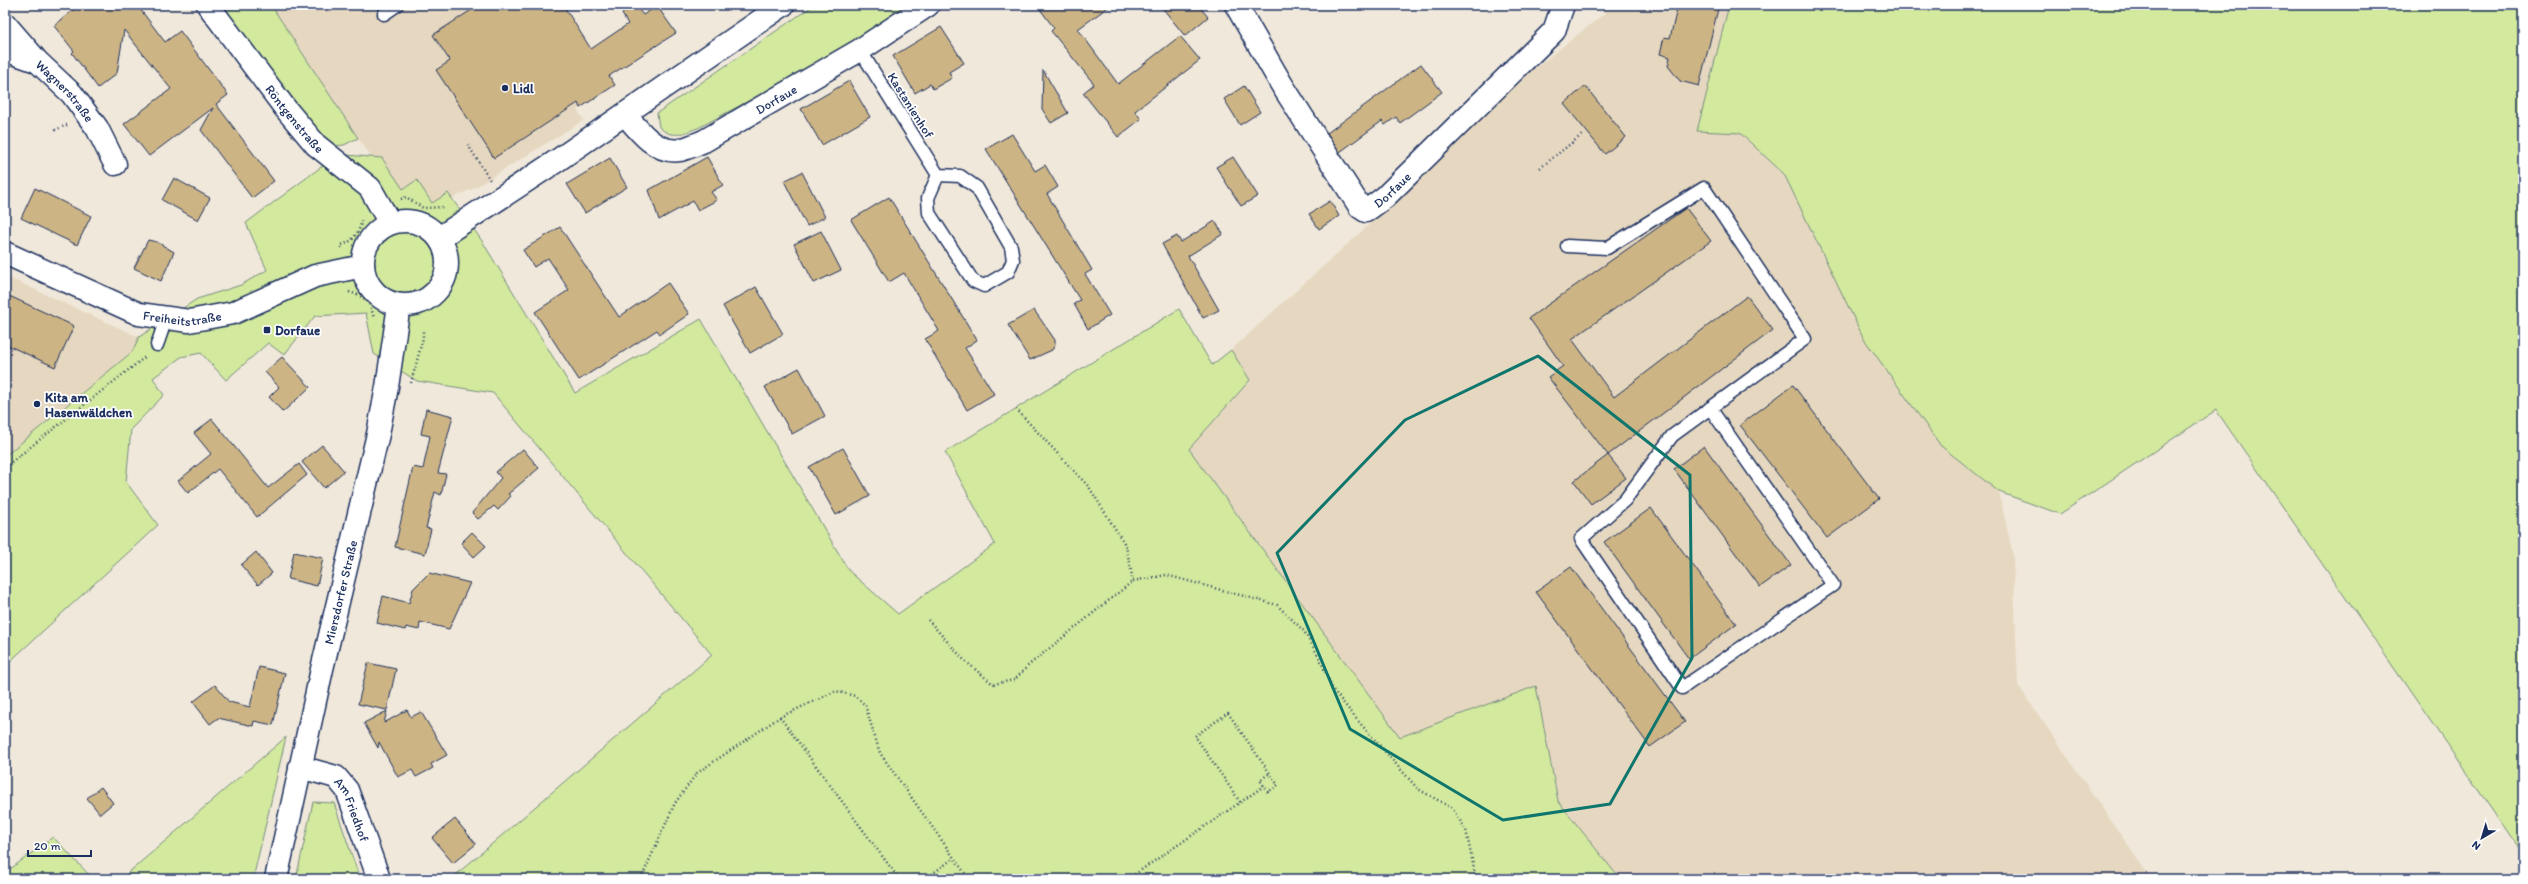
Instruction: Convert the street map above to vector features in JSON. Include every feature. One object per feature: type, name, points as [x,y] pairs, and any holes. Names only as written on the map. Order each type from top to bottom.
[{"type":"street","name":"Röntgenstraße","points":[[208,5],[316,145],[370,188],[390,224]]},
{"type":"street","points":[[439,238],[625,114],[783,5]]},
{"type":"street","name":"Dorfaue","points":[[625,114],[646,139],[661,147],[679,150],[716,135],[860,50],[928,5]]},
{"type":"street","name":"Dorfaue","points":[[1236,5],[1286,91],[1360,207],[1366,211],[1385,197],[1543,43],[1554,31],[1563,5]]},
{"type":"street","name":"Wagnerstraße","points":[[5,24],[37,61],[72,94],[97,128],[115,164]]},
{"type":"street","points":[[5,50],[37,61]]},
{"type":"street","points":[[408,221],[417,222],[433,231],[439,238],[447,253],[448,271],[441,287],[435,294],[419,304],[399,305],[385,300],[372,289],[363,266],[364,257],[370,240],[382,228],[390,224],[408,221]]},
{"type":"street","name":"Freiheitstraße","points":[[5,253],[139,314],[166,319],[189,321],[233,313],[315,276],[363,266]]},
{"type":"street","name":"Miersdorfer Straße","points":[[276,879],[300,767],[378,434],[387,387],[399,305]]},
{"type":"street","name":"Am Friedhof","points":[[300,767],[336,777],[347,790],[379,879]]},
{"type":"lane","points":[[384,14],[397,5]]},
{"type":"lane","name":"Kastanienhof","points":[[860,50],[938,176]]},
{"type":"lane","points":[[938,176],[960,176],[977,188],[1011,247],[1013,260],[1008,272],[984,286],[973,281],[932,219],[928,198],[938,176]]},
{"type":"lane","points":[[1567,246],[1608,248],[1704,188],[1805,339],[1710,408],[1672,436],[1625,500],[1581,539],[1682,688],[1833,585],[1710,408]]},
{"type":"lane","points":[[158,345],[166,319]]},
{"type":"path","points":[[1540,168],[1583,134]]},
{"type":"path","points":[[468,145],[492,182]]},
{"type":"path","points":[[5,467],[132,369],[158,345]]},
{"type":"path","points":[[1016,409],[1089,487],[1126,546],[1133,581]]},
{"type":"path","points":[[928,620],[964,660],[993,684],[1014,680],[1030,664],[1133,581],[1166,575],[1277,605],[1304,630],[1320,659],[1333,690],[1358,721],[1418,789],[1452,808],[1466,830],[1476,879]]},
{"type":"path","points":[[641,879],[675,803],[690,781],[705,766],[780,717],[836,691],[855,696],[866,709],[880,753],[969,879]]},
{"type":"path","points":[[1240,802],[1195,736],[1228,713],[1270,773],[1278,785],[1268,792],[1260,780],[1270,773]]},
{"type":"path","points":[[780,717],[899,879]]},
{"type":"path","points":[[1128,879],[1264,786]]},
{"type":"path","points":[[925,879],[954,858]]},
{"type":"highlighted area","points":[[1538,356],[1690,475],[1692,658],[1610,804],[1503,820],[1350,729],[1277,553],[1405,420]]},
{"type":"shaded area","points":[[271,5],[529,5],[592,100],[577,110],[584,120],[476,187],[447,201],[433,204],[397,192],[358,138]]},
{"type":"shaded area","points":[[1599,5],[1729,5],[1697,131],[1740,133],[1784,174],[1810,227],[1941,446],[1999,492],[2013,555],[2018,685],[2151,879],[1620,879],[1558,801],[1536,687],[1400,737],[1189,449],[1250,380],[1231,350],[1362,231],[1529,73],[1605,13]]},
{"type":"shaded area","name":"Kita am Hasenwäldchen","points":[[5,276],[139,337],[132,352],[5,456]]},
{"type":"green space","points":[[222,5],[271,5],[358,138],[344,145],[333,146],[320,135]]},
{"type":"green space","points":[[814,5],[913,5],[859,42],[698,128],[673,134],[664,131],[659,127],[657,113]]},
{"type":"green space","points":[[1729,5],[2523,5],[2523,855],[2216,410],[2060,514],[1999,492],[1941,446],[1864,339],[1784,174],[1740,133],[1697,131]]},
{"type":"green space","points":[[346,155],[382,158],[403,189],[417,180],[432,203],[448,193],[482,241],[575,393],[701,319],[849,571],[898,614],[995,544],[945,452],[1179,309],[1212,365],[1231,350],[1250,380],[1189,449],[1400,737],[1536,686],[1558,801],[1620,879],[451,879],[712,655],[493,393],[417,381],[374,354],[366,313],[315,316],[284,355],[268,343],[226,380],[201,353],[181,357],[153,378],[164,395],[131,429],[126,482],[158,525],[5,666],[5,456],[132,352],[139,337],[197,299],[241,285],[267,270],[246,223],[321,167]]},
{"type":"green space","points":[[286,737],[253,879],[235,879],[231,876],[228,879],[121,879]]},
{"type":"green space","points":[[313,802],[334,803],[360,879],[296,879]]},
{"type":"green space","points":[[53,837],[93,879],[5,879],[5,873]]},
{"type":"building","points":[[79,5],[137,5],[165,42],[180,31],[228,95],[216,104],[274,181],[252,198],[201,130],[213,108],[149,156],[124,124],[171,89],[124,30],[117,73],[98,88],[72,53],[74,51],[54,26]]},
{"type":"building","name":"Lidl","points":[[479,5],[563,5],[591,49],[628,24],[622,14],[635,5],[643,15],[657,6],[676,33],[609,76],[615,85],[580,108],[578,103],[494,158],[436,70],[450,61],[433,35]]},
{"type":"building","points":[[1037,5],[1111,5],[1078,29],[1118,84],[1180,36],[1200,60],[1135,111],[1141,119],[1118,137],[1083,93],[1094,84],[1051,31],[1054,28]]},
{"type":"building","points":[[1160,5],[1198,5],[1208,17],[1185,36]]},
{"type":"building","points":[[1678,5],[1719,5],[1699,86],[1680,81],[1668,66],[1670,57],[1660,54],[1664,37],[1670,38]]},
{"type":"building","points":[[941,27],[964,63],[949,72],[952,78],[933,89],[930,84],[915,93],[893,56]]},
{"type":"building","points":[[1421,64],[1442,92],[1400,123],[1396,117],[1385,125],[1382,121],[1340,152],[1327,133]]},
{"type":"building","points":[[1043,70],[1068,113],[1051,123],[1042,109]]},
{"type":"building","points":[[849,81],[870,117],[822,145],[801,109]]},
{"type":"building","points":[[1244,86],[1260,112],[1240,125],[1224,99]]},
{"type":"building","points":[[1585,86],[1626,137],[1605,154],[1564,104]]},
{"type":"building","points":[[1012,134],[1035,171],[1045,165],[1058,187],[1047,194],[1092,270],[1085,274],[1110,315],[1088,329],[1074,304],[1080,300],[986,149]]},
{"type":"building","points":[[707,157],[723,185],[711,192],[717,200],[698,210],[693,201],[659,220],[649,190]]},
{"type":"building","points":[[1233,157],[1258,196],[1241,206],[1216,167]]},
{"type":"building","points":[[610,158],[627,187],[585,213],[567,184]]},
{"type":"building","points":[[802,172],[825,217],[807,226],[784,181]]},
{"type":"building","points":[[174,178],[210,198],[198,220],[162,200]]},
{"type":"building","points":[[35,188],[91,216],[77,245],[21,218]]},
{"type":"building","points":[[889,197],[977,340],[965,348],[994,394],[967,410],[925,339],[939,331],[904,273],[889,282],[851,220]]},
{"type":"building","points":[[1330,201],[1339,216],[1319,229],[1309,214]]},
{"type":"building","points":[[1686,208],[1711,241],[1572,339],[1614,397],[1747,296],[1773,330],[1608,455],[1548,377],[1563,366],[1529,318]]},
{"type":"building","points":[[1215,221],[1223,234],[1188,256],[1219,310],[1203,318],[1162,244],[1177,236],[1181,242]]},
{"type":"building","points":[[560,227],[619,317],[668,283],[689,314],[660,334],[657,330],[579,380],[535,312],[569,290],[548,258],[534,267],[523,250]]},
{"type":"building","points":[[821,231],[841,270],[814,283],[794,244]]},
{"type":"building","points":[[148,240],[157,242],[174,252],[161,281],[134,268]]},
{"type":"building","points":[[756,287],[783,334],[750,353],[723,306]]},
{"type":"building","name":"Kita am Hasenwäldchen","points":[[5,294],[74,326],[55,367],[5,344]]},
{"type":"building","points":[[1034,310],[1055,340],[1055,345],[1052,350],[1030,360],[1008,325]]},
{"type":"building","points":[[282,357],[310,387],[283,412],[269,397],[279,387],[265,372]]},
{"type":"building","points":[[799,368],[825,416],[792,434],[765,387]]},
{"type":"building","points":[[1793,385],[1879,499],[1827,538],[1740,425]]},
{"type":"building","points":[[426,409],[453,416],[438,473],[446,474],[441,495],[435,492],[426,528],[431,529],[425,554],[395,547],[413,467],[423,469],[430,436],[421,434]]},
{"type":"building","points":[[212,419],[268,488],[299,464],[307,475],[257,517],[218,469],[188,493],[178,481],[211,454],[194,433]]},
{"type":"building","points":[[322,445],[344,471],[324,488],[302,462]]},
{"type":"building","points":[[1704,446],[1791,565],[1760,587],[1674,469]]},
{"type":"building","points":[[843,448],[870,496],[836,515],[809,467]]},
{"type":"building","points":[[523,449],[539,468],[508,494],[511,496],[498,510],[494,506],[478,519],[472,513],[501,478],[496,472]]},
{"type":"building","points":[[1608,455],[1626,478],[1591,504],[1574,481]]},
{"type":"building","points":[[1651,508],[1736,624],[1689,659],[1604,542]]},
{"type":"building","points":[[472,532],[486,546],[474,557],[461,543]]},
{"type":"building","points":[[256,552],[272,573],[258,585],[241,565]]},
{"type":"building","points":[[294,552],[323,558],[317,586],[288,579]]},
{"type":"building","points":[[1571,567],[1685,722],[1650,747],[1536,592]]},
{"type":"building","points":[[429,573],[470,583],[449,629],[420,622],[419,630],[406,627],[405,630],[377,623],[383,596],[409,603],[413,589]]},
{"type":"building","points":[[368,663],[396,669],[387,710],[358,704]]},
{"type":"building","points":[[259,667],[285,673],[273,725],[254,721],[253,726],[218,718],[210,724],[193,702],[215,685],[229,702],[250,707]]},
{"type":"building","points":[[407,710],[411,717],[421,712],[447,755],[431,764],[433,768],[416,777],[412,770],[398,777],[379,742],[378,748],[364,723],[387,711],[384,723]]},
{"type":"building","points":[[101,787],[113,803],[100,814],[87,798]]},
{"type":"building","points":[[455,819],[476,844],[453,863],[432,838]]},
{"type":"place","name":"Lidl","points":[[505,88]]},
{"type":"place","name":"Dorfaue","points":[[267,330]]},
{"type":"place","name":"Kita am Hasenwäldchen","points":[[37,404]]}]
